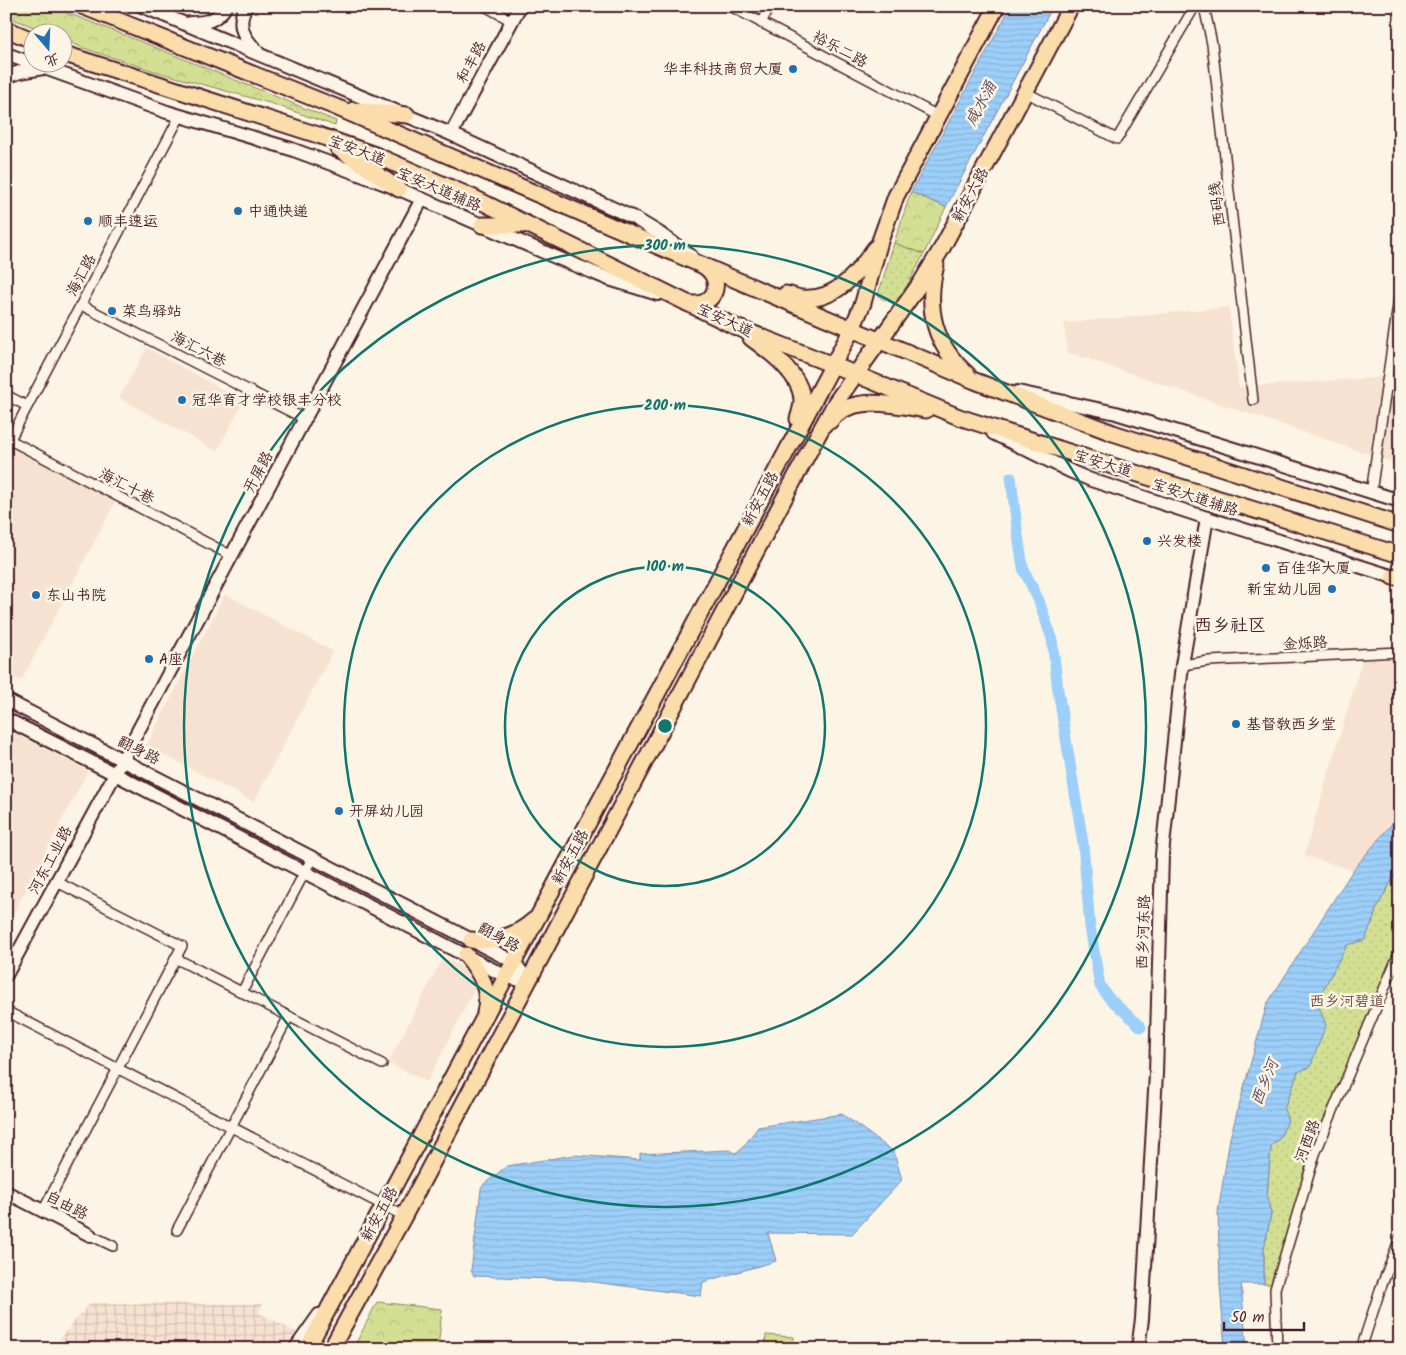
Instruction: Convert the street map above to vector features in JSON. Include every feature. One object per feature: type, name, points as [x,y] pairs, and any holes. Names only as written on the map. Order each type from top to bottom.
[{"type":"main road","name":"宝安大道","points":[[82,6],[338,108],[705,267],[975,381],[1112,433],[1398,524]]},
{"type":"main road","points":[[142,6],[451,134],[634,218],[659,232],[709,270],[715,279],[715,290],[710,299],[700,304],[686,302]]},
{"type":"main road","points":[[185,23],[202,23],[211,20],[221,14],[226,6]]},
{"type":"main road","points":[[246,6],[240,23],[247,42],[262,56]]},
{"type":"main road","name":"和丰路","points":[[451,134],[520,6]]},
{"type":"main road","points":[[833,365],[863,304],[880,241],[896,196],[997,6]]},
{"type":"main road","name":"新安六路","points":[[856,374],[922,282],[942,248],[1071,6]]},
{"type":"main road","points":[[6,29],[22,36]]},
{"type":"main road","name":"宝安大道辅路","points":[[6,54],[22,60]]},
{"type":"main road","name":"宝安大道","points":[[72,56],[318,135],[375,156],[474,198],[736,327],[959,417],[1400,554]]},
{"type":"main road","points":[[6,77],[22,72]]},
{"type":"main road","name":"宝安大道辅路","points":[[56,72],[180,116],[291,149],[399,189],[609,279],[686,302]]},
{"type":"main road","points":[[338,108],[407,116]]},
{"type":"main road","points":[[318,135],[399,189]]},
{"type":"main road","name":"开屏路","points":[[123,760],[422,199]]},
{"type":"main road","points":[[482,225],[527,224]]},
{"type":"main road","points":[[748,285],[801,298],[825,295],[846,284],[880,241]]},
{"type":"main road","points":[[942,248],[933,283],[932,313],[935,327],[951,359],[975,381],[1116,413],[1400,501]]},
{"type":"main road","points":[[736,327],[773,355],[792,375],[797,384],[802,399],[793,437]]},
{"type":"main road","name":"新安五路","points":[[307,1349],[833,365]]},
{"type":"main road","name":"新安五路","points":[[331,1349],[529,982],[814,442],[836,402],[856,374]]},
{"type":"main road","points":[[814,442],[832,417],[846,408],[859,404],[892,404],[959,417]]},
{"type":"main road","name":"宝安大道辅路","points":[[959,417],[1091,480],[1398,578]]},
{"type":"main road","name":"西乡河东路","points":[[1138,1349],[1142,1320],[1156,1074],[1162,855],[1182,665],[1208,518]]},
{"type":"main road","name":"翻身路","points":[[6,700],[514,962],[529,982]]},
{"type":"main road","name":"翻身路","points":[[6,719],[507,977],[529,982]]},
{"type":"main road","name":"河东工业路","points":[[6,975],[123,760]]},
{"type":"main road","points":[[471,940],[493,941],[509,936],[524,928],[541,912]]},
{"type":"main road","points":[[466,955],[481,976],[485,986],[487,998],[483,1021]]},
{"type":"main road","name":"自由路","points":[[6,1192],[90,1234]]},
{"type":"main road","points":[[295,1349],[344,1280]]},
{"type":"main road","points":[[339,1349],[362,1292]]},
{"type":"street","points":[[485,6],[512,20]]},
{"type":"street","name":"裕乐二路","points":[[730,6],[938,116]]},
{"type":"street","points":[[761,23],[770,6]]},
{"type":"street","points":[[1026,92],[1117,139],[1195,6]]},
{"type":"street","name":"西码线","points":[[1204,6],[1212,44],[1253,400]]},
{"type":"street","name":"海汇路","points":[[8,444],[180,116]]},
{"type":"street","points":[[1371,492],[1400,291]]},
{"type":"street","name":"海汇六巷","points":[[81,305],[305,419]]},
{"type":"street","points":[[1386,384],[1400,388]]},
{"type":"street","points":[[6,395],[27,406]]},
{"type":"street","name":"海汇十巷","points":[[8,444],[232,556]]},
{"type":"street","name":"金烁路","points":[[1182,665],[1209,661],[1400,652]]},
{"type":"street","points":[[242,992],[312,858]]},
{"type":"street","points":[[44,1211],[182,946],[57,882]]},
{"type":"street","name":"河西路","points":[[1276,1349],[1275,1289],[1315,1154],[1400,952]]},
{"type":"street","points":[[175,958],[382,1064]]},
{"type":"street","points":[[6,1011],[404,1216]]},
{"type":"street","points":[[177,1230],[289,1016]]},
{"type":"street","name":"自由路","points":[[90,1234],[113,1246]]},
{"type":"street","points":[[1361,1349],[1380,1290],[1400,1238]]},
{"type":"shaded area","points":[[1229,307],[1239,387],[1400,376],[1400,465],[1067,352],[1064,323]]},
{"type":"shaded area","name":"冠华育才学校银丰分校","points":[[147,348],[244,401],[217,451],[119,398]]},
{"type":"shaded area","points":[[17,445],[118,497],[21,681],[6,673],[6,466]]},
{"type":"shaded area","points":[[225,594],[333,651],[254,802],[146,746]]},
{"type":"shaded area","points":[[1400,659],[1400,814],[1353,870],[1304,856],[1362,660]]},
{"type":"shaded area","points":[[6,729],[88,771],[6,927]]},
{"type":"shaded area","points":[[443,957],[481,977],[427,1082],[388,1063]]},
{"type":"shaded area","points":[[90,1303],[263,1304],[259,1313],[296,1332],[286,1349],[54,1349],[54,1345]]},
{"type":"green space","points":[[6,6],[50,6],[336,121],[335,126],[273,104],[154,71],[83,48],[72,43],[72,22],[22,22],[6,16]]},
{"type":"green space","points":[[911,192],[946,207],[924,254],[894,243]]},
{"type":"green space","points":[[894,243],[924,254],[895,304],[878,295]]},
{"type":"green space","name":"西乡河碧道","points":[[1400,866],[1400,943],[1312,1153],[1271,1284],[1264,1284],[1264,1249],[1271,1214],[1267,1196],[1271,1146],[1279,1139],[1284,1109],[1298,1071],[1317,1001],[1347,945],[1374,918],[1376,909]]},
{"type":"green space","points":[[377,1302],[442,1309],[438,1349],[353,1349]]},
{"type":"green space","points":[[766,1335],[794,1337],[793,1349],[765,1349]]},
{"type":"water","name":"咸水涌","points":[[1011,6],[1053,6],[946,207],[911,192]]},
{"type":"water","name":"西乡河","points":[[1400,814],[1400,866],[1376,909],[1365,940],[1347,945],[1317,1001],[1326,1025],[1310,1067],[1298,1072],[1284,1109],[1288,1121],[1279,1139],[1271,1146],[1267,1196],[1271,1214],[1264,1249],[1264,1284],[1241,1284],[1247,1349],[1225,1349],[1220,1285],[1218,1212],[1230,1138],[1267,1004],[1353,870]]},
{"type":"water","points":[[842,1114],[894,1152],[902,1180],[852,1234],[768,1233],[776,1261],[703,1282],[701,1296],[578,1280],[474,1276],[471,1271],[481,1189],[484,1184],[507,1166],[574,1155],[640,1160],[640,1154],[730,1150],[735,1153],[741,1150],[758,1127]]},
{"type":"waterway","points":[[1011,477],[1023,568],[1039,601],[1052,639],[1058,690],[1083,843],[1090,927],[1100,986],[1109,998],[1141,1027]]},
{"type":"place","name":"华丰科技商贸大厦","points":[[793,69]]},
{"type":"place","name":"中通快递","points":[[238,211]]},
{"type":"place","name":"顺丰速运","points":[[88,221]]},
{"type":"place","name":"菜鸟驿站","points":[[112,311]]},
{"type":"place","name":"冠华育才学校银丰分校","points":[[182,400]]},
{"type":"place","name":"兴发楼","points":[[1147,541]]},
{"type":"place","name":"百佳华大厦","points":[[1266,568]]},
{"type":"place","name":"新宝幼儿园","points":[[1332,589]]},
{"type":"place","name":"东山书院","points":[[36,595]]},
{"type":"place","name":"A座","points":[[149,659]]},
{"type":"place","name":"基督教西乡堂","points":[[1236,724]]},
{"type":"place","name":"开屏幼儿园","points":[[339,811]]},
{"type":"district","name":"西乡社区","points":[[1230,625]]}]
